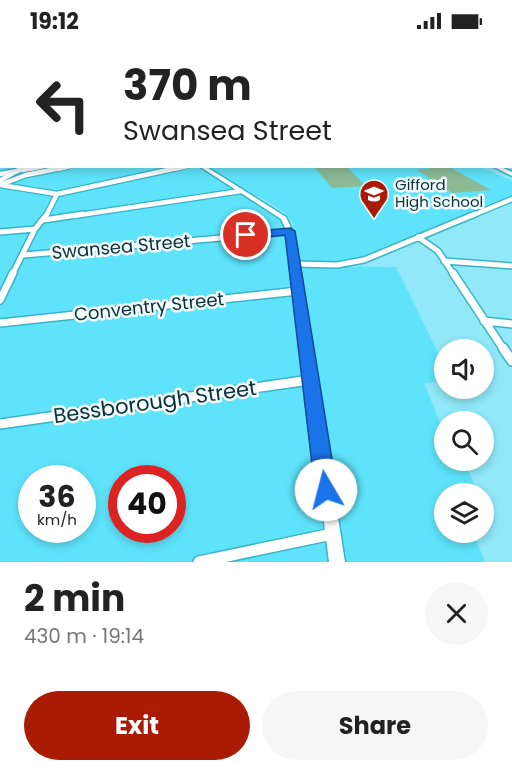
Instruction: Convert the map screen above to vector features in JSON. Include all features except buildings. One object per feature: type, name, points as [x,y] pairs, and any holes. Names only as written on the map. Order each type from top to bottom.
[{"type":"highway","points":[[0,184],[16,172]]},
{"type":"street","points":[[16,172],[35,168]]},
{"type":"street","points":[[0,184],[23,176],[62,168]]},
{"type":"street","points":[[0,184],[55,197],[179,168]]},
{"type":"street","points":[[204,168],[284,218],[290,231],[337,562]]},
{"type":"street","points":[[44,220],[241,191]]},
{"type":"street","points":[[0,300],[35,229],[44,220],[55,197]]},
{"type":"street","points":[[294,264],[349,264],[511,200]]},
{"type":"street","points":[[0,232],[35,229]]},
{"type":"street","name":"Swansea Street","points":[[24,255],[290,231]]},
{"type":"street","points":[[418,237],[433,246],[512,361]]},
{"type":"street","points":[[444,261],[512,266]]},
{"type":"street","name":"Conventry Street","points":[[0,323],[298,291]]},
{"type":"street","points":[[484,321],[512,324]]},
{"type":"street","name":"Bessborough Street","points":[[0,423],[310,380]]},
{"type":"street","points":[[199,562],[332,534]]},
{"type":"shaded area","points":[[0,168],[483,168],[512,181],[512,197],[362,259],[336,263],[304,262],[299,259],[293,224],[286,214],[259,196],[252,198],[281,218],[288,233],[293,266],[396,267],[434,345],[434,382],[424,383],[435,411],[434,471],[468,471],[474,483],[434,483],[434,543],[477,543],[485,562],[0,562]]},
{"type":"green space","points":[[315,168],[348,168],[366,186],[332,188]]},
{"type":"green space","points":[[452,168],[491,190],[452,193],[417,170]]},
{"type":"waterway","points":[[16,174],[38,170]]},
{"type":"place","name":"Gifford High School","points":[[374,220]]},
{"type":"route","points":[[246,235],[290,231],[326,490]]}]
